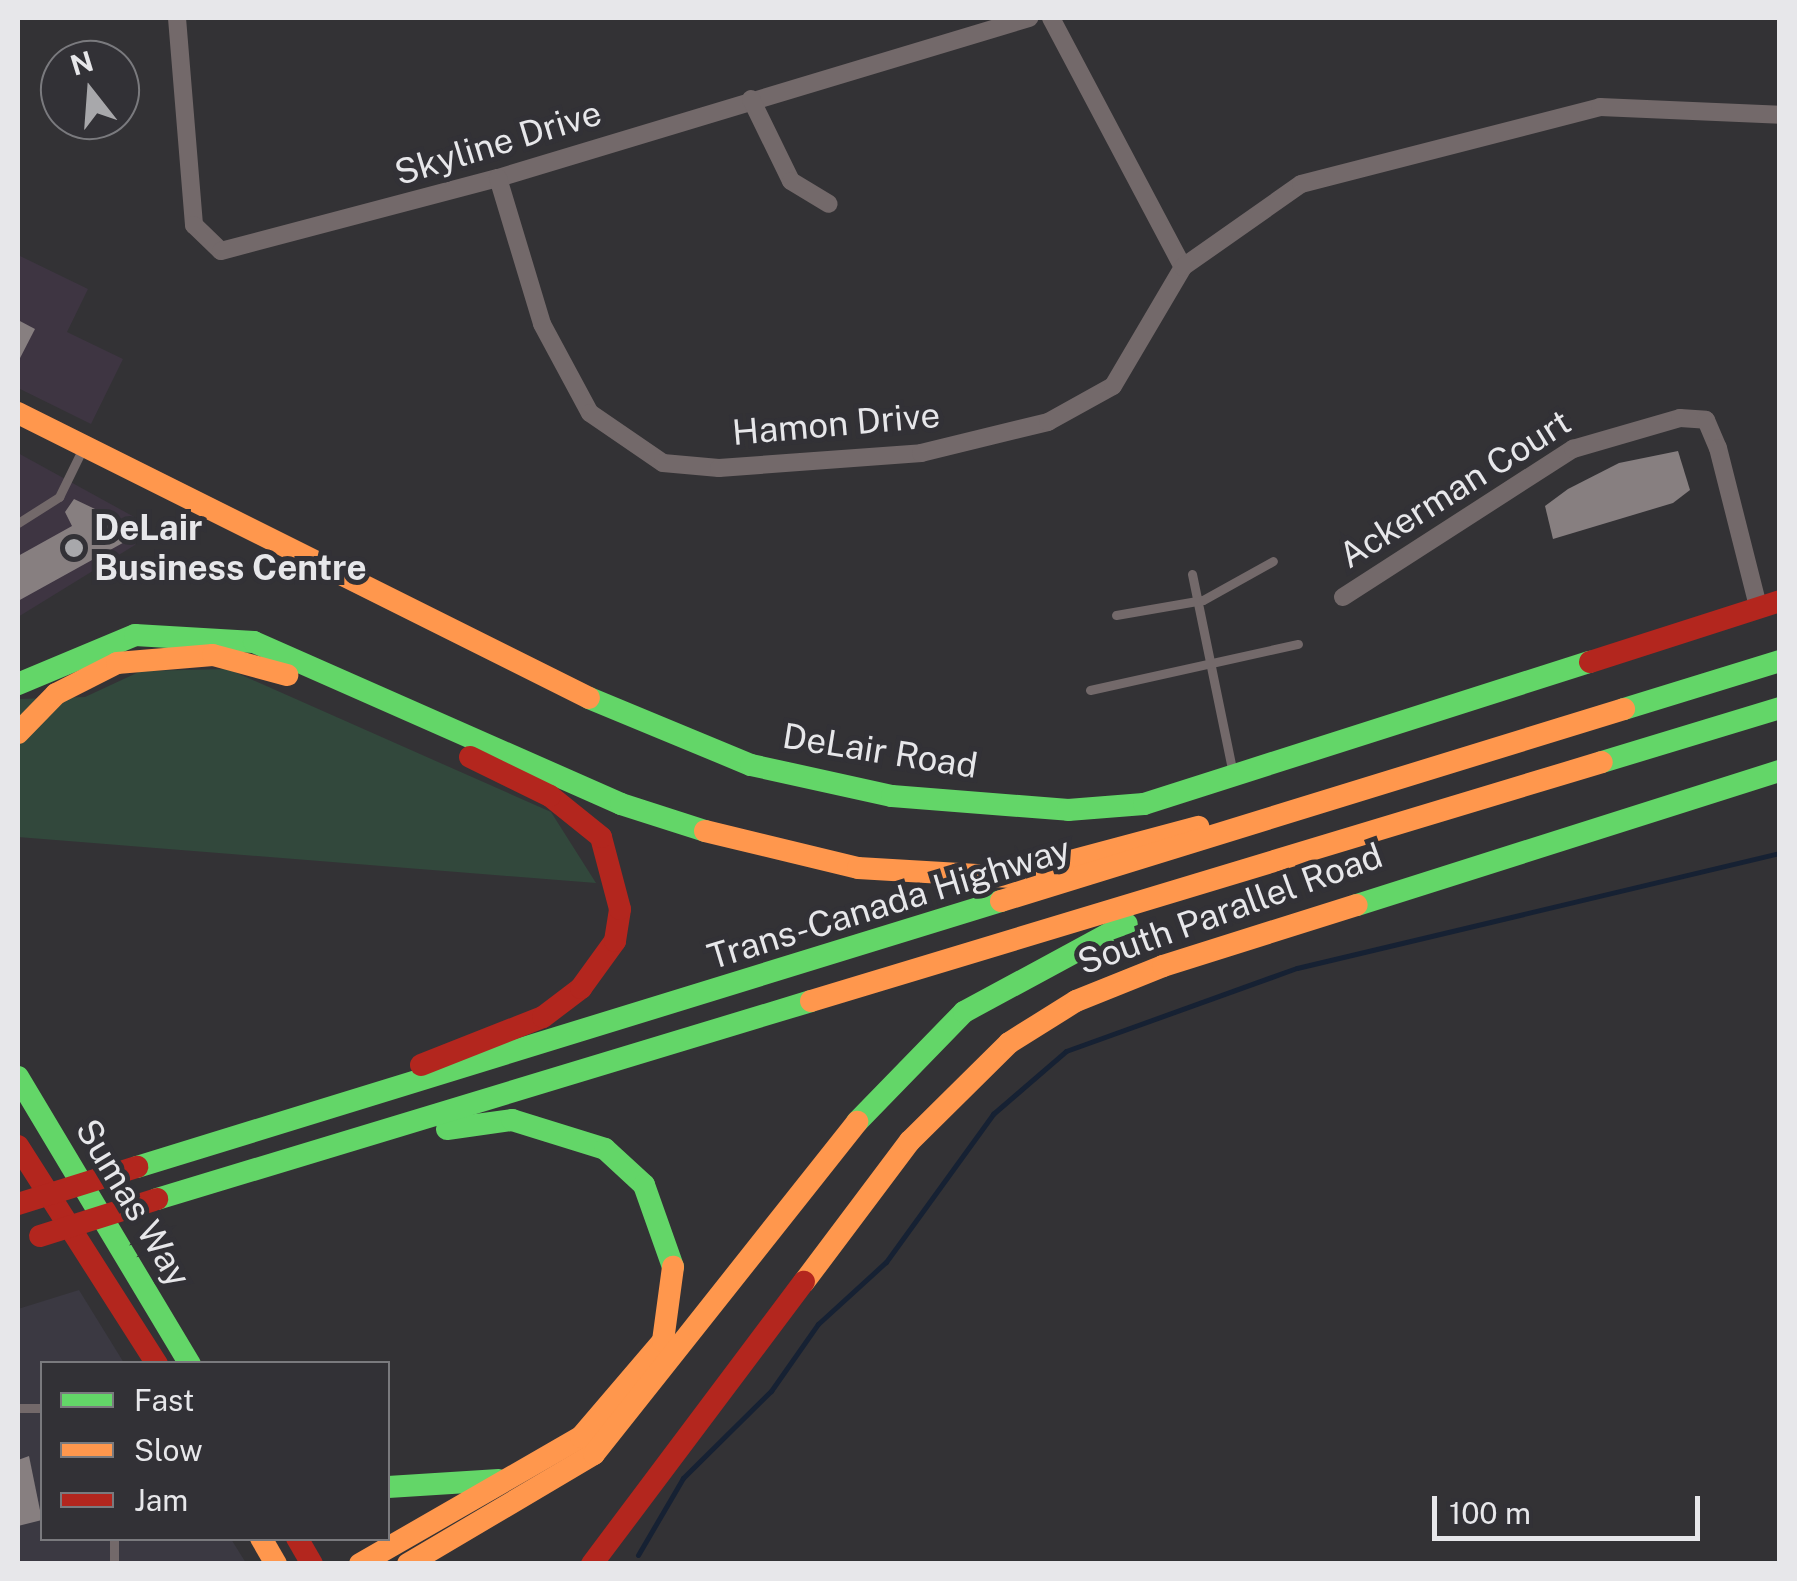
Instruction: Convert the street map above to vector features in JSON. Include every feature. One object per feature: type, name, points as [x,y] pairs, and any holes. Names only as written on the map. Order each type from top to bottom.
[{"type":"main road","name":"DeLair Road","points":[[18,413],[529,673],[751,764],[892,796],[1068,810],[1235,782],[1769,604]]},
{"type":"main road","points":[[18,684],[136,635],[212,633],[285,652],[667,820],[783,856],[944,876],[1011,877],[1150,836],[1349,798]]},
{"type":"main road","points":[[18,733],[56,694],[117,663],[214,655],[312,685],[464,754],[550,796],[601,836],[620,909],[615,941],[581,988],[543,1017],[420,1066],[354,1105]]},
{"type":"main road","name":"Trans-Canada Highway","points":[[18,1204],[354,1105],[1780,661]]},
{"type":"main road","name":"Trans-Canada Highway","points":[[28,1240],[1780,708]]},
{"type":"main road","name":"South Parallel Road","points":[[592,1564],[898,1155],[1009,1043],[1163,966],[1780,771]]},
{"type":"main road","points":[[408,1564],[426,1557],[596,1452],[898,1070],[964,1012],[1066,951],[1335,844]]},
{"type":"main road","name":"Sumas Way","points":[[18,1077],[188,1361]]},
{"type":"main road","points":[[249,1172],[512,1120],[604,1148],[644,1185],[666,1227],[675,1282],[663,1341],[581,1436],[526,1475],[360,1564]]},
{"type":"main road","name":"Sumas Way","points":[[18,1146],[155,1361]]},
{"type":"main road","points":[[125,1258],[204,1361]]},
{"type":"main road","points":[[390,1486],[526,1475]]},
{"type":"main road","points":[[263,1541],[276,1564]]},
{"type":"main road","points":[[298,1541],[312,1564]]},
{"type":"street","name":"Skyline Drive","points":[[177,18],[194,225],[221,252],[498,178],[1029,18]]},
{"type":"street","points":[[1051,18],[1183,267]]},
{"type":"street","points":[[750,99],[790,180],[829,204]]},
{"type":"street","name":"Hamon Drive","points":[[498,178],[560,367],[590,412],[663,463],[870,460],[1048,422],[1113,386],[1183,267],[1301,184],[1546,118],[1644,103],[1780,115]]},
{"type":"street","name":"Ackerman Court","points":[[1342,596],[1573,449],[1680,418],[1706,420],[1769,604]]},
{"type":"lane","points":[[18,523],[58,498],[84,448]]},
{"type":"lane","points":[[1116,615],[1203,600],[1273,561]]},
{"type":"lane","points":[[1192,574],[1203,600],[1212,670],[1235,782]]},
{"type":"lane","points":[[1090,690],[1212,670],[1298,644]]},
{"type":"shaded area","points":[[18,255],[88,289],[67,332],[123,359],[91,424],[18,388]]},
{"type":"shaded area","points":[[18,453],[147,524],[135,545],[18,617]]},
{"type":"shaded area","points":[[79,1290],[123,1361],[40,1361],[40,1541],[232,1541],[246,1563],[18,1564],[18,1309]]},
{"type":"green space","points":[[228,669],[551,812],[596,883],[18,837],[18,699],[85,697],[141,671]]},
{"type":"building","points":[[18,320],[35,329],[18,362]]},
{"type":"building","points":[[1678,451],[1690,490],[1673,503],[1553,539],[1545,506],[1568,489],[1619,463]]},
{"type":"building","name":"DeLair Business Centre","points":[[74,499],[135,528],[130,539],[18,601],[18,556],[72,526],[65,512]]},
{"type":"building","points":[[29,1456],[40,1520],[18,1526],[18,1460]]},
{"type":"waterway","points":[[638,1555],[683,1478],[771,1391],[818,1324],[886,1262],[993,1114],[1066,1051],[1297,968],[1780,853]]},
{"type":"traffic: fast","points":[[18,684],[135,635],[254,642],[621,804],[705,831]]},
{"type":"traffic: fast","points":[[1624,709],[1780,661]]},
{"type":"traffic: fast","points":[[589,698],[751,765],[892,796],[1068,810],[1144,804],[1590,662]]},
{"type":"traffic: fast","points":[[1602,762],[1780,708]]},
{"type":"traffic: fast","points":[[1357,905],[1780,771]]},
{"type":"traffic: fast","points":[[137,1167],[1001,901]]},
{"type":"traffic: fast","points":[[857,1122],[964,1012],[1127,924]]},
{"type":"traffic: fast","points":[[157,1199],[811,1001]]},
{"type":"traffic: fast","points":[[18,1077],[188,1361]]},
{"type":"traffic: fast","points":[[447,1129],[512,1120],[605,1149],[644,1185],[673,1267]]},
{"type":"traffic: fast","points":[[390,1487],[499,1480]]},
{"type":"traffic: slow","points":[[18,413],[589,698]]},
{"type":"traffic: slow","points":[[18,733],[56,694],[117,663],[213,655],[287,675]]},
{"type":"traffic: slow","points":[[1001,901],[1624,709]]},
{"type":"traffic: slow","points":[[811,1001],[1602,762]]},
{"type":"traffic: slow","points":[[705,831],[858,868],[1011,877],[1198,827]]},
{"type":"traffic: slow","points":[[804,1282],[910,1141],[1009,1043],[1076,1001],[1163,966],[1357,905]]},
{"type":"traffic: slow","points":[[408,1564],[594,1454],[857,1122]]},
{"type":"traffic: slow","points":[[360,1564],[581,1437],[663,1341],[673,1267]]},
{"type":"traffic: slow","points":[[263,1541],[276,1564]]},
{"type":"traffic: jam","points":[[1590,662],[1780,601]]},
{"type":"traffic: jam","points":[[421,1065],[543,1017],[581,988],[615,941],[620,909],[601,837],[550,796],[470,757]]},
{"type":"traffic: jam","points":[[18,1146],[155,1361]]},
{"type":"traffic: jam","points":[[18,1204],[137,1167]]},
{"type":"traffic: jam","points":[[40,1236],[157,1199]]},
{"type":"traffic: jam","points":[[592,1564],[804,1282]]},
{"type":"traffic: jam","points":[[299,1541],[312,1564]]},
{"type":"place","name":"DeLair Business Centre","points":[[74,548]]}]
